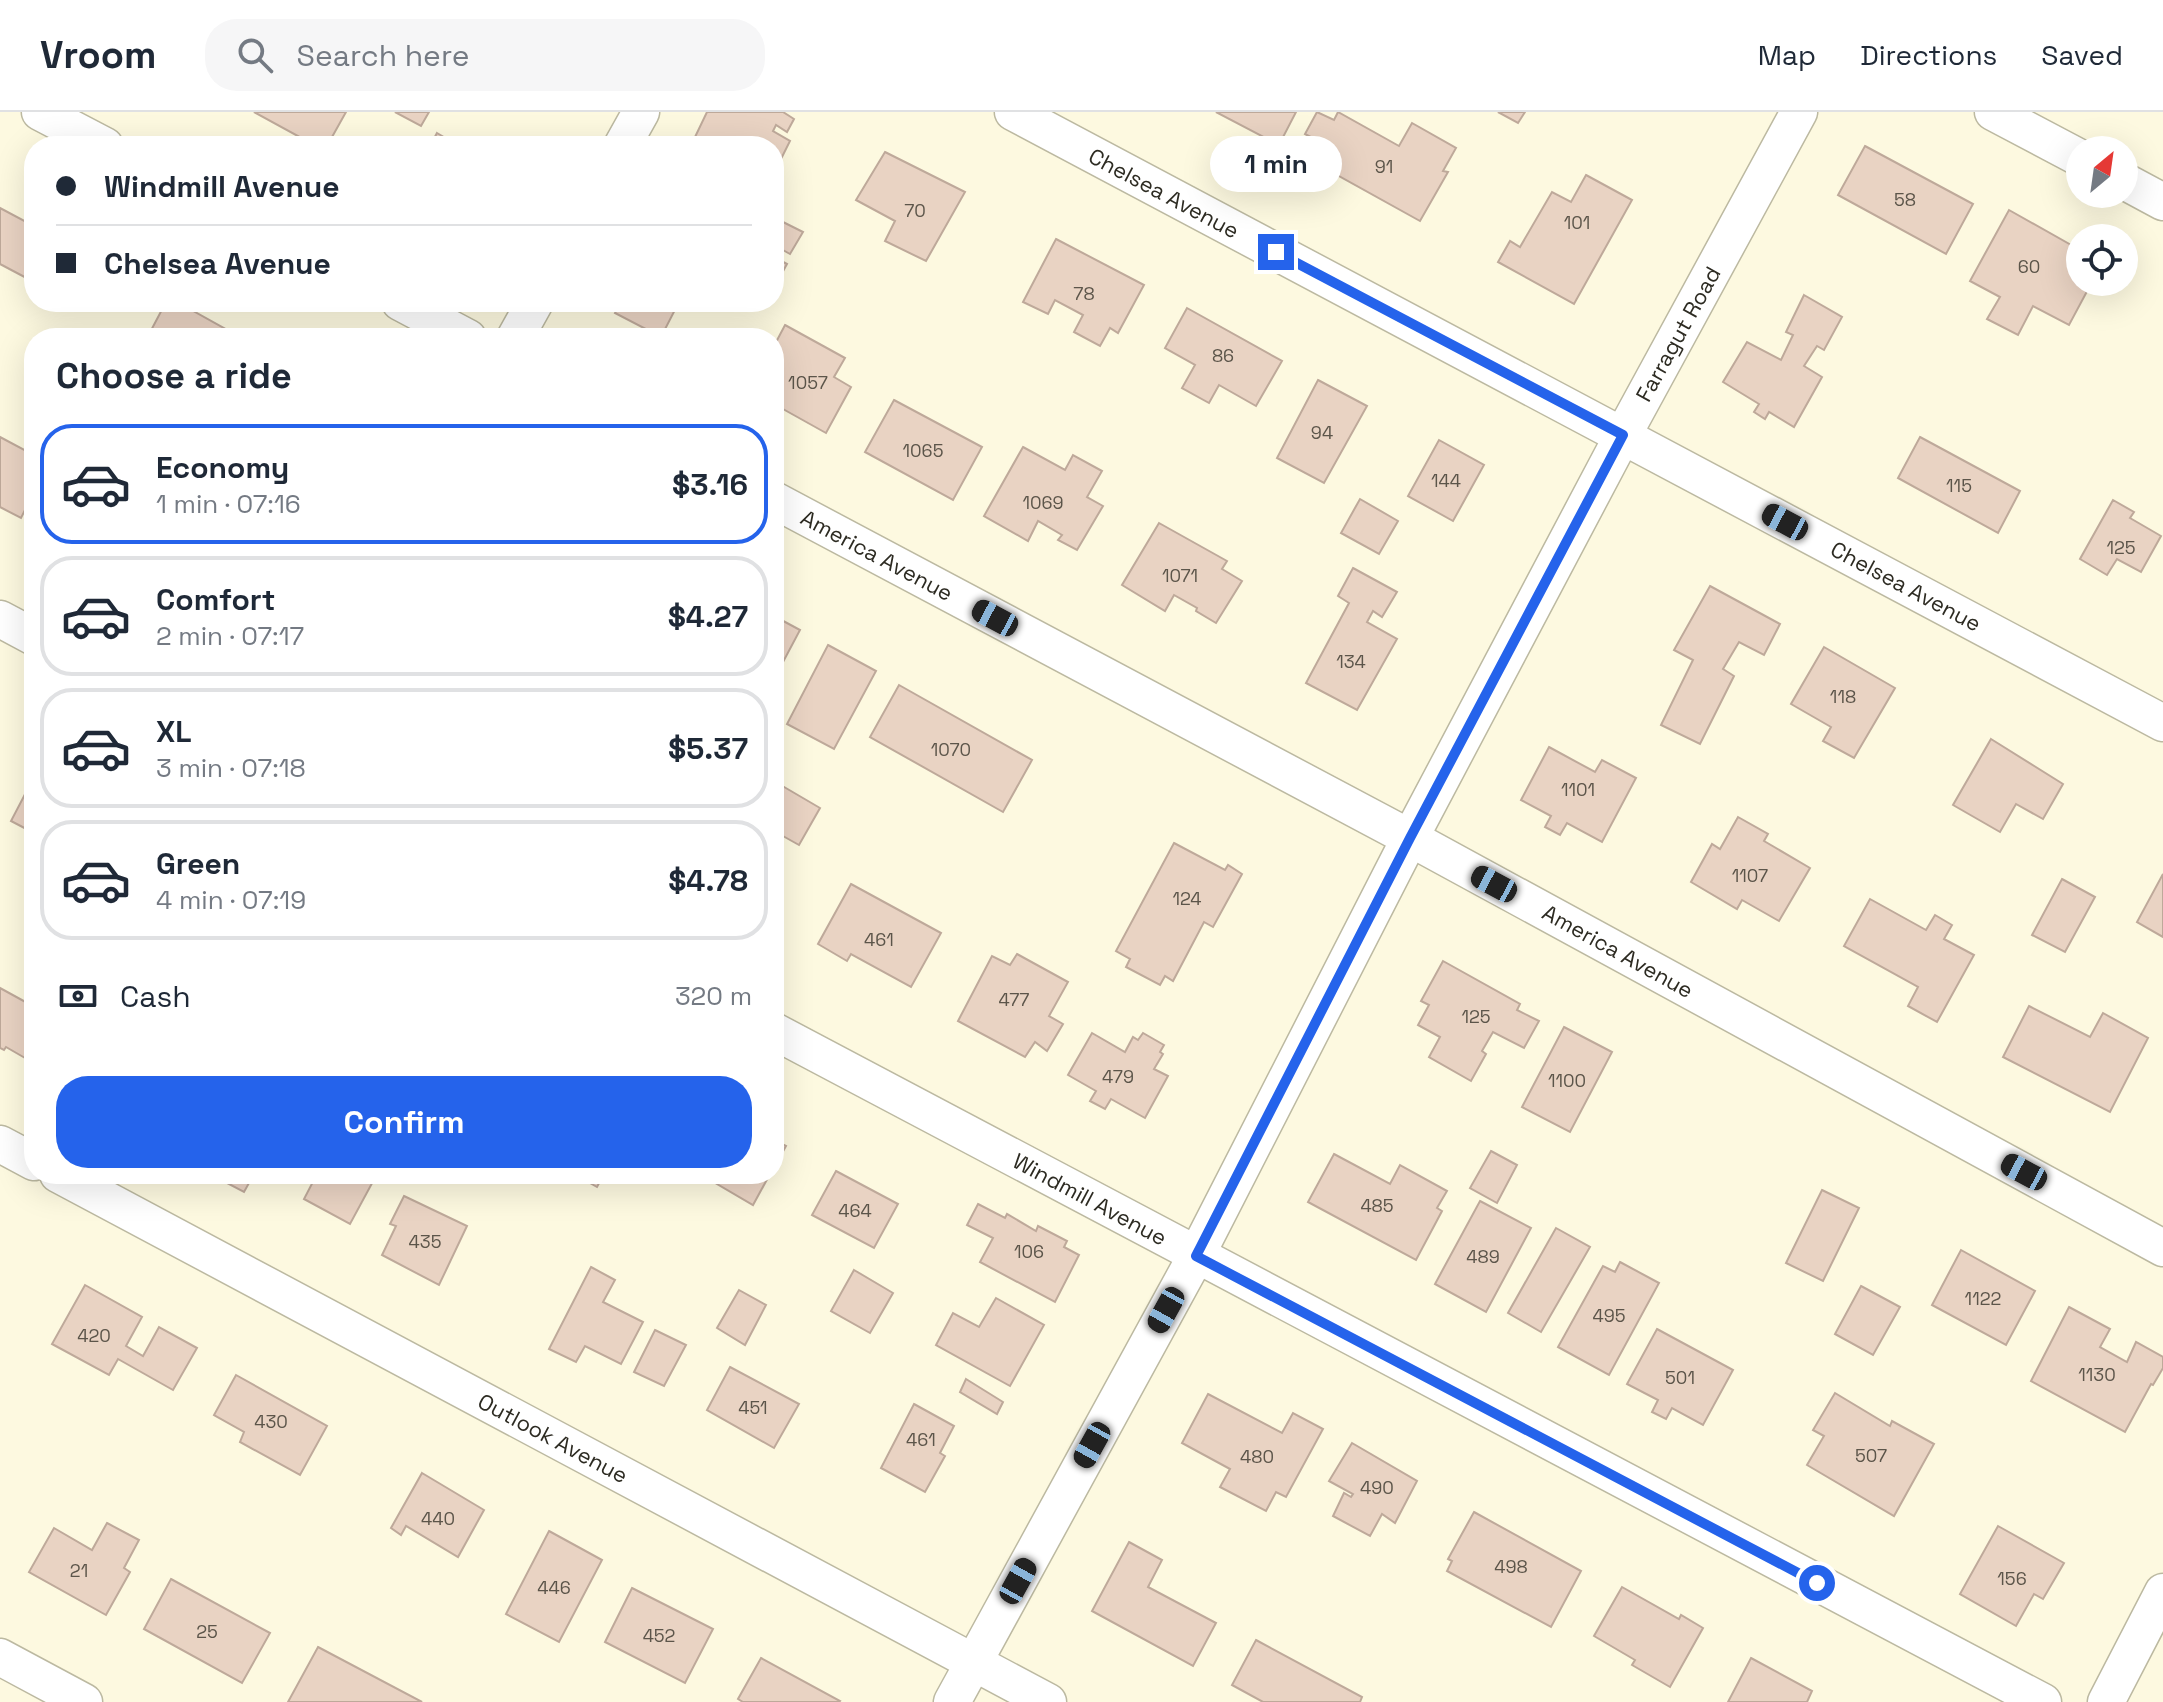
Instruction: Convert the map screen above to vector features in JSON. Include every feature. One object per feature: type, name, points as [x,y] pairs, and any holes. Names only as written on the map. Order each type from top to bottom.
[{"type":"street","points":[[40,112],[86,136]]},
{"type":"street","points":[[628,136],[641,112]]},
{"type":"street","name":"Chelsea Avenue","points":[[1013,112],[2163,723]]},
{"type":"street","name":"Farragut Road","points":[[952,1702],[1196,1256],[1410,838],[1623,435],[1799,112]]},
{"type":"street","points":[[1993,112],[2066,151]]},
{"type":"street","points":[[2138,189],[2163,202]]},
{"type":"street","points":[[419,312],[449,328]]},
{"type":"street","name":"America Avenue","points":[[784,505],[1410,838],[2163,1248]]},
{"type":"street","points":[[0,619],[24,632]]},
{"type":"street","name":"Windmill Avenue","points":[[784,1036],[2043,1702]]},
{"type":"street","name":"Outlook Avenue","points":[[0,1144],[24,1156]]},
{"type":"street","name":"Outlook Avenue","points":[[78,1184],[1048,1702]]},
{"type":"street","points":[[2106,1702],[2163,1592]]},
{"type":"street","points":[[0,1657],[84,1702]]},
{"type":"building","points":[[254,112],[346,112],[333,136],[298,136]]},
{"type":"building","points":[[395,112],[429,112],[421,126]]},
{"type":"building","points":[[707,112],[783,112],[794,119],[787,132],[776,125],[773,131],[782,136],[695,136]]},
{"type":"building","points":[[1216,112],[1296,112],[1279,145]]},
{"type":"building","points":[[1317,112],[1334,120],[1338,112],[1399,146],[1412,123],[1456,148],[1443,171],[1448,172],[1420,221],[1312,161],[1322,143],[1305,134]]},
{"type":"building","points":[[1498,112],[1525,112],[1518,123]]},
{"type":"building","points":[[784,137],[790,141],[784,153]]},
{"type":"building","points":[[1865,146],[1973,204],[1946,254],[1838,195]]},
{"type":"building","points":[[885,152],[965,192],[926,261],[885,241],[895,221],[856,200]]},
{"type":"building","points":[[1586,175],[1632,200],[1574,304],[1498,262],[1510,241],[1520,247],[1552,192],[1571,202]]},
{"type":"building","points":[[0,208],[24,221],[24,277],[0,264]]},
{"type":"building","points":[[2009,210],[2066,242],[2066,296],[2085,296],[2069,325],[2033,306],[2018,335],[1987,319],[2000,297],[1970,281]]},
{"type":"building","points":[[784,222],[803,232],[790,254],[784,251]]},
{"type":"building","points":[[1056,239],[1144,285],[1118,333],[1110,328],[1100,346],[1074,332],[1083,315],[1055,300],[1048,314],[1023,302]]},
{"type":"building","points":[[1804,295],[1842,317],[1824,350],[1817,346],[1804,366],[1822,377],[1794,427],[1769,412],[1765,419],[1754,412],[1759,404],[1723,382],[1747,342],[1781,360],[1793,335],[1786,332]]},
{"type":"building","points":[[1187,308],[1282,361],[1256,406],[1219,385],[1209,403],[1182,388],[1195,365],[1165,348]]},
{"type":"building","points":[[161,312],[195,312],[224,328],[152,328]]},
{"type":"building","points":[[674,312],[666,328],[644,328],[615,313]]},
{"type":"building","points":[[785,325],[845,358],[834,377],[851,387],[826,433],[784,410]]},
{"type":"building","points":[[1318,380],[1367,406],[1324,483],[1277,458]]},
{"type":"building","points":[[894,400],[982,447],[953,500],[865,452]]},
{"type":"building","points":[[0,437],[24,450],[24,512],[21,518],[0,507]]},
{"type":"building","points":[[1920,437],[2020,491],[1998,533],[1898,478]]},
{"type":"building","points":[[1439,440],[1484,465],[1453,521],[1408,496]]},
{"type":"building","points":[[1023,447],[1065,470],[1073,455],[1102,471],[1087,497],[1103,506],[1077,550],[1058,540],[1062,535],[1038,521],[1028,541],[984,516]]},
{"type":"building","points":[[1360,499],[1398,521],[1379,554],[1341,533]]},
{"type":"building","points":[[2113,500],[2134,512],[2130,518],[2161,536],[2141,572],[2117,559],[2107,575],[2080,559]]},
{"type":"building","points":[[1159,523],[1227,561],[1222,569],[1242,581],[1216,623],[1174,595],[1165,611],[1122,585]]},
{"type":"building","points":[[1353,568],[1397,592],[1382,617],[1373,611],[1367,622],[1397,639],[1357,710],[1306,683],[1349,603],[1338,596]]},
{"type":"building","points":[[1710,586],[1780,624],[1764,655],[1739,642],[1723,669],[1734,676],[1700,744],[1661,725],[1693,660],[1674,650]]},
{"type":"building","points":[[784,621],[800,630],[784,660]]},
{"type":"building","points":[[828,645],[876,671],[834,749],[787,724]]},
{"type":"building","points":[[1824,647],[1895,688],[1854,758],[1823,741],[1831,727],[1791,704]]},
{"type":"building","points":[[899,685],[1032,760],[1003,812],[870,737]]},
{"type":"building","points":[[1991,739],[2063,784],[2043,819],[2016,804],[2000,832],[1953,805]]},
{"type":"building","points":[[1549,747],[1595,772],[1602,760],[1636,778],[1602,842],[1567,823],[1560,835],[1545,827],[1551,816],[1521,800]]},
{"type":"building","points":[[784,787],[820,808],[799,845],[784,837]]},
{"type":"building","points":[[24,796],[24,828],[11,821]]},
{"type":"building","points":[[1738,817],[1768,834],[1764,841],[1810,868],[1779,921],[1742,900],[1737,909],[1691,882],[1712,844],[1720,849]]},
{"type":"building","points":[[1174,843],[1225,870],[1228,865],[1242,874],[1213,927],[1204,922],[1173,981],[1165,976],[1160,985],[1126,967],[1130,959],[1116,951]]},
{"type":"building","points":[[2163,874],[2163,937],[2137,922]]},
{"type":"building","points":[[2062,879],[2095,897],[2065,952],[2032,935]]},
{"type":"building","points":[[851,884],[941,933],[911,987],[851,954],[847,961],[818,944]]},
{"type":"building","points":[[1870,899],[1926,930],[1935,915],[1952,925],[1944,939],[1974,955],[1937,1022],[1908,1006],[1918,987],[1844,946]]},
{"type":"building","points":[[1017,954],[1068,982],[1049,1016],[1063,1024],[1047,1051],[1035,1042],[1025,1057],[958,1021],[992,956],[1010,965]]},
{"type":"building","points":[[1443,961],[1520,1004],[1517,1010],[1539,1021],[1524,1048],[1493,1032],[1482,1051],[1486,1054],[1471,1081],[1429,1057],[1440,1037],[1418,1025],[1429,1005],[1421,1001]]},
{"type":"building","points":[[0,988],[24,1001],[24,1057],[6,1047],[4,1050],[0,1048]]},
{"type":"building","points":[[2029,1006],[2090,1037],[2103,1013],[2148,1038],[2110,1112],[2003,1057]]},
{"type":"building","points":[[1564,1027],[1612,1052],[1570,1132],[1522,1107]]},
{"type":"building","points":[[1092,1033],[1125,1052],[1133,1037],[1138,1040],[1143,1033],[1164,1045],[1160,1052],[1163,1054],[1154,1069],[1168,1076],[1145,1118],[1111,1099],[1105,1109],[1090,1101],[1096,1091],[1068,1075]]},
{"type":"building","points":[[1491,1151],[1517,1165],[1497,1203],[1470,1188]]},
{"type":"building","points":[[1334,1154],[1390,1184],[1400,1165],[1447,1191],[1437,1208],[1442,1211],[1416,1260],[1308,1202]]},
{"type":"building","points":[[836,1171],[898,1204],[874,1248],[812,1215]]},
{"type":"building","points":[[229,1184],[248,1184],[244,1192]]},
{"type":"building","points":[[312,1184],[372,1184],[350,1224],[304,1199]]},
{"type":"building","points":[[717,1184],[765,1184],[753,1205]]},
{"type":"building","points":[[1822,1190],[1859,1208],[1823,1281],[1786,1263]]},
{"type":"building","points":[[404,1196],[467,1226],[439,1285],[382,1255],[396,1226],[390,1224]]},
{"type":"building","points":[[1480,1201],[1531,1228],[1486,1312],[1435,1284]]},
{"type":"building","points":[[978,1204],[1005,1218],[1007,1214],[1036,1231],[1038,1226],[1067,1241],[1064,1247],[1079,1255],[1055,1302],[980,1262],[993,1238],[967,1225]]},
{"type":"building","points":[[1556,1228],[1590,1247],[1541,1332],[1508,1313]]},
{"type":"building","points":[[1961,1250],[2035,1291],[2006,1345],[1932,1305]]},
{"type":"building","points":[[1620,1262],[1659,1283],[1609,1375],[1558,1347],[1603,1266],[1615,1272]]},
{"type":"building","points":[[591,1267],[615,1280],[603,1302],[643,1322],[621,1364],[585,1346],[576,1362],[549,1349]]},
{"type":"building","points":[[854,1270],[893,1293],[870,1333],[831,1311]]},
{"type":"building","points":[[85,1285],[142,1317],[126,1346],[143,1356],[159,1327],[197,1348],[173,1390],[118,1359],[109,1375],[52,1344]]},
{"type":"building","points":[[1861,1286],[1900,1307],[1873,1355],[1835,1334]]},
{"type":"building","points":[[739,1290],[766,1305],[745,1345],[717,1328]]},
{"type":"building","points":[[996,1298],[1044,1325],[1010,1386],[936,1345],[953,1313],[979,1327]]},
{"type":"building","points":[[2069,1307],[2110,1329],[2100,1347],[2127,1362],[2136,1342],[2163,1357],[2163,1368],[2125,1432],[2031,1381]]},
{"type":"building","points":[[1657,1329],[1733,1370],[1703,1425],[1672,1408],[1666,1419],[1652,1412],[1658,1400],[1627,1384]]},
{"type":"building","points":[[655,1330],[686,1345],[664,1386],[634,1372]]},
{"type":"building","points":[[730,1367],[799,1404],[774,1448],[707,1410]]},
{"type":"building","points":[[236,1375],[327,1426],[300,1475],[240,1442],[244,1432],[214,1415]]},
{"type":"building","points":[[966,1379],[1003,1402],[997,1414],[960,1392]]},
{"type":"building","points":[[1835,1393],[1890,1426],[1892,1421],[1934,1444],[1894,1516],[1807,1465],[1824,1436],[1813,1430]]},
{"type":"building","points":[[1208,1394],[1282,1433],[1293,1413],[1323,1429],[1286,1497],[1276,1492],[1266,1511],[1220,1487],[1230,1469],[1182,1443]]},
{"type":"building","points":[[914,1404],[954,1426],[940,1453],[945,1456],[925,1492],[881,1468]]},
{"type":"building","points":[[1352,1443],[1417,1481],[1395,1523],[1382,1514],[1370,1536],[1333,1516],[1344,1493],[1351,1497],[1353,1494],[1329,1481]]},
{"type":"building","points":[[422,1473],[484,1510],[458,1557],[406,1526],[401,1535],[391,1528]]},
{"type":"building","points":[[1474,1512],[1581,1571],[1551,1627],[1447,1571],[1452,1561],[1448,1559]]},
{"type":"building","points":[[107,1523],[139,1540],[124,1568],[130,1572],[106,1615],[29,1572],[54,1528],[92,1550]]},
{"type":"building","points":[[1998,1526],[2064,1563],[2043,1599],[2034,1594],[2016,1626],[1960,1594]]},
{"type":"building","points":[[549,1531],[602,1560],[559,1642],[506,1614]]},
{"type":"building","points":[[1129,1542],[1162,1560],[1148,1587],[1216,1623],[1193,1666],[1092,1611]]},
{"type":"building","points":[[171,1579],[270,1633],[242,1683],[144,1629]]},
{"type":"building","points":[[1622,1587],[1679,1619],[1681,1615],[1703,1628],[1670,1687],[1632,1665],[1635,1660],[1594,1636]]},
{"type":"building","points":[[632,1588],[713,1629],[685,1683],[605,1642]]},
{"type":"building","points":[[1256,1640],[1362,1697],[1360,1702],[1263,1702],[1232,1685]]},
{"type":"building","points":[[318,1647],[422,1702],[288,1702]]},
{"type":"building","points":[[761,1658],[840,1701],[743,1702],[738,1699]]},
{"type":"building","points":[[1751,1658],[1812,1691],[1807,1702],[1728,1702]]},
{"type":"route","points":[[1276,252],[1623,435],[1410,838],[1196,1256],[1817,1583]]}]
